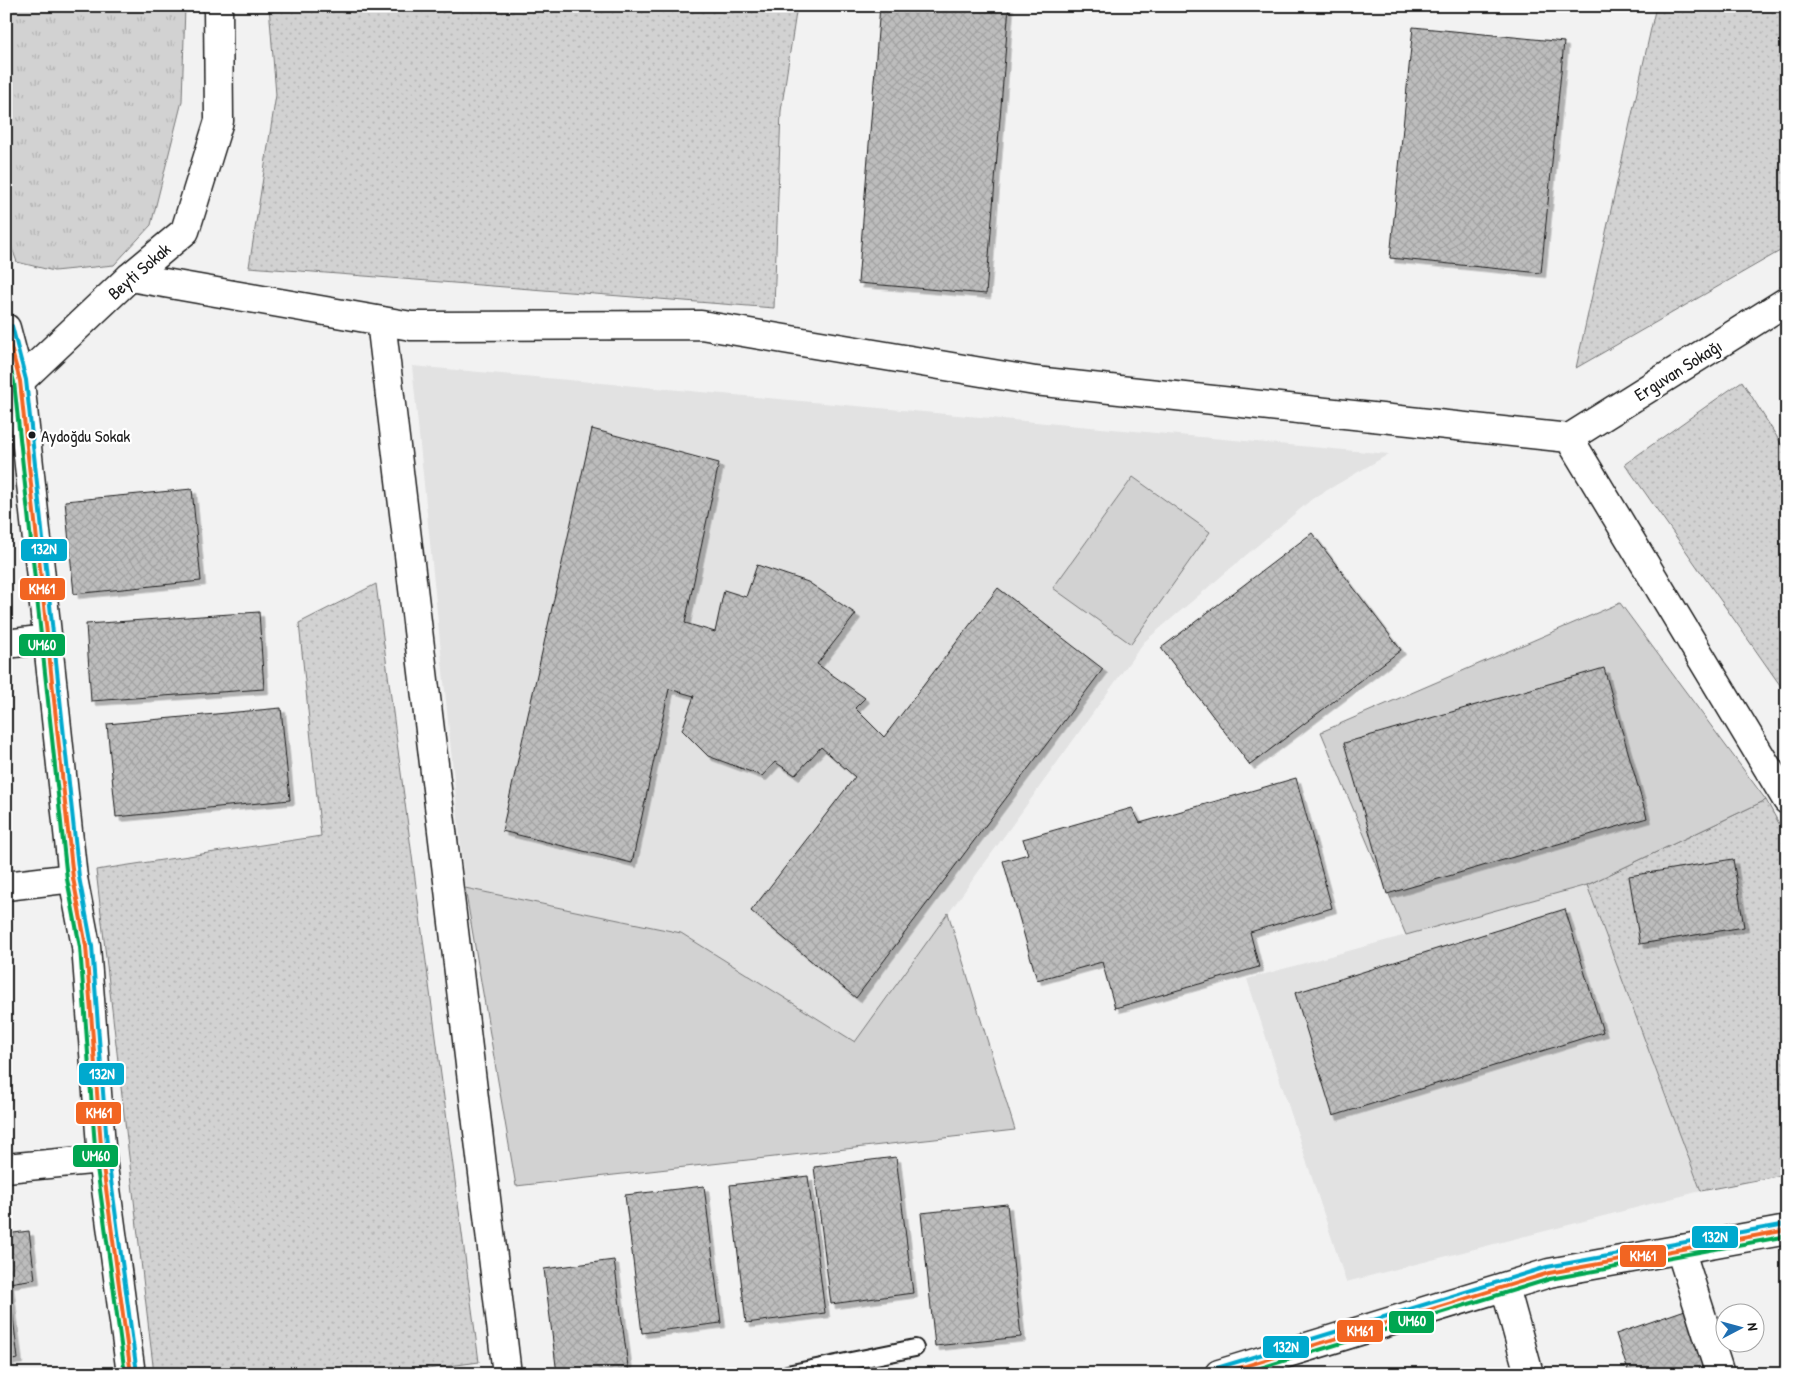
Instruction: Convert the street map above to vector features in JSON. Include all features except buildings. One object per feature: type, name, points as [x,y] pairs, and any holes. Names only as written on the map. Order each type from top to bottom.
[{"type":"street","name":"Beyti Sokak","points":[[13,382],[185,231],[219,121],[218,6]]},
{"type":"street","points":[[130,278],[411,326],[701,325],[1035,381],[1569,438],[1787,800]]},
{"type":"street","name":"Erguvan Sokağı","points":[[1569,438],[1787,301]]},
{"type":"street","points":[[381,321],[507,1374]]},
{"type":"street","points":[[6,328],[48,639],[74,878],[86,946],[102,1159],[131,1374]]},
{"type":"street","points":[[6,644],[48,639]]},
{"type":"street","points":[[6,886],[74,878]]},
{"type":"street","points":[[6,1168],[102,1159]]},
{"type":"street","points":[[1219,1374],[1549,1273],[1787,1230]]},
{"type":"street","points":[[1680,1249],[1720,1374]]},
{"type":"street","points":[[1505,1287],[1529,1374]]},
{"type":"lane","points":[[788,1374],[915,1348]]},
{"type":"shaded area","points":[[412,366],[1389,454],[1312,499],[1144,642],[855,1043],[681,933],[465,888]]},
{"type":"shaded area","points":[[1587,885],[1701,1191],[1346,1282],[1247,979]]},
{"type":"green space","points":[[6,6],[185,6],[182,101],[151,225],[114,265],[54,271],[17,262],[6,232]]},
{"type":"green space","points":[[269,6],[797,6],[781,111],[774,308],[249,267],[276,95]]},
{"type":"green space","points":[[1656,6],[1787,6],[1787,247],[1576,368]]},
{"type":"green space","points":[[1742,381],[1787,453],[1787,695],[1625,464]]},
{"type":"green space","points":[[1133,477],[1210,532],[1131,644],[1053,588]]},
{"type":"green space","points":[[376,584],[479,1362],[391,1374],[154,1374],[96,870],[321,836],[299,623]]},
{"type":"green space","points":[[1620,603],[1766,800],[1587,885],[1406,935],[1321,732]]},
{"type":"green space","points":[[1766,800],[1787,838],[1787,1174],[1701,1191],[1587,885]]},
{"type":"green space","points":[[465,888],[681,933],[855,1042],[948,913],[1015,1130],[516,1186]]},
{"type":"transit line","name":"132N","points":[[12,326],[26,380],[79,877],[92,946],[108,1158],[137,1373]]},
{"type":"transit line","name":"KM61","points":[[6,329],[20,381],[73,878],[86,946],[102,1159],[131,1374]]},
{"type":"transit line","name":"UM60","points":[[6,353],[14,382],[67,879],[80,947],[96,1160],[125,1374]]},
{"type":"transit line","name":"132N","points":[[1217,1368],[1547,1267],[1786,1224]]},
{"type":"transit line","name":"KM61","points":[[1220,1374],[1549,1273],[1787,1230]]},
{"type":"transit line","name":"UM60","points":[[1241,1374],[1550,1279],[1787,1236]]},
{"type":"place","name":"Aydoğdu Sokak","points":[[32,435]]}]
